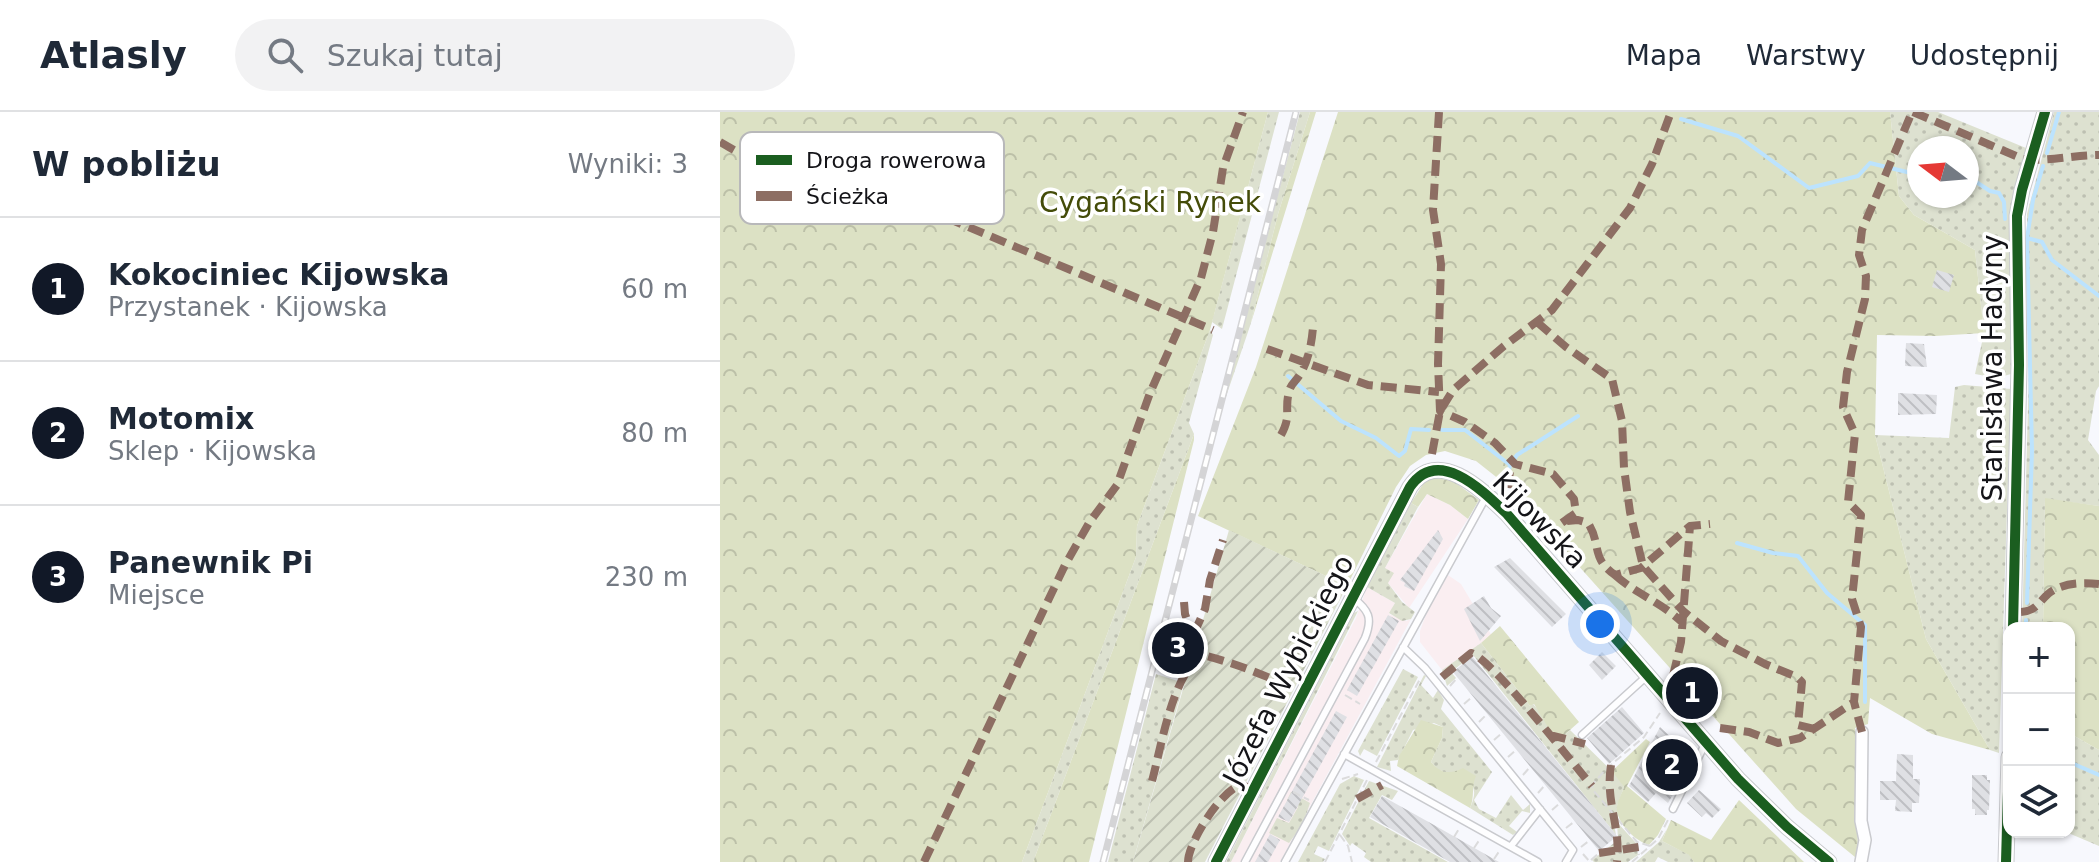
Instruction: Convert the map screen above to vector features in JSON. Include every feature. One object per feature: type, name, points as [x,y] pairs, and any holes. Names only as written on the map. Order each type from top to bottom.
[{"type":"street","name":"Stanisława Hadyny","points":[[2013,622],[2019,365],[2017,216],[2045,112]]},
{"type":"street","name":"Kijowska","points":[[1403,499],[1415,479],[1434,468],[1451,472],[1488,495],[1738,779],[1777,818],[1829,862]]},
{"type":"street","name":"Józefa Wybickiego","points":[[1216,862],[1403,499]]},
{"type":"street","points":[[1861,862],[1865,840],[1861,821],[1862,732]]},
{"type":"street","points":[[2006,862],[2009,766]]},
{"type":"lane","name":"Kijowska","points":[[1285,862],[1488,495]]},
{"type":"lane","points":[[1245,862],[1365,638],[1370,620],[1367,608],[1352,597]]},
{"type":"lane","points":[[1403,647],[1425,668],[1573,850],[1566,862]]},
{"type":"lane","points":[[1582,735],[1648,675]]},
{"type":"lane","points":[[1673,809],[1706,742]]},
{"type":"lane","points":[[1344,754],[1538,862]]},
{"type":"lane","points":[[1511,846],[1540,809]]},
{"type":"path","points":[[1447,688],[1457,678]]},
{"type":"path","points":[[1337,691],[1369,709]]},
{"type":"path","points":[[1462,706],[1472,697]]},
{"type":"path","points":[[1640,856],[1637,842],[1592,785],[1644,737],[1663,709]]},
{"type":"path","points":[[1477,724],[1487,714]]},
{"type":"path","points":[[1491,742],[1502,733]]},
{"type":"path","points":[[1505,759],[1516,750]]},
{"type":"path","points":[[1520,777],[1530,767]]},
{"type":"path","points":[[1535,795],[1545,785]]},
{"type":"path","points":[[1285,787],[1317,804]]},
{"type":"path","points":[[1549,813],[1560,803]]},
{"type":"path","points":[[1632,862],[1664,831],[1673,809]]},
{"type":"path","points":[[1564,830],[1575,821]]},
{"type":"path","points":[[1454,837],[1462,824]]},
{"type":"path","points":[[1339,834],[1348,846],[1352,862]]},
{"type":"path","points":[[1474,848],[1482,836]]},
{"type":"path","points":[[1579,849],[1590,840]]},
{"type":"path","points":[[1637,842],[1650,846]]},
{"type":"path","points":[[1494,859],[1502,847]]},
{"type":"path","points":[[1590,861],[1599,853]]},
{"type":"shaded area","points":[[1427,494],[1450,505],[1468,519],[1409,608],[1388,583],[1385,568]]},
{"type":"shaded area","points":[[1448,575],[1461,584],[1492,636],[1442,670],[1420,642],[1420,631],[1428,609]]},
{"type":"shaded area","points":[[1367,587],[1395,603],[1389,614],[1406,621],[1411,619],[1280,862],[1231,862],[1356,618]]},
{"type":"green space","name":"Cygański Rynek","points":[[720,112],[1268,112],[1210,330],[1137,526],[1136,557],[1022,862],[720,862]]},
{"type":"green space","points":[[1268,112],[1279,112],[1222,329],[1212,322]]},
{"type":"green space","points":[[1300,112],[1310,112],[1278,214],[1250,326],[1214,432]]},
{"type":"green space","points":[[1310,112],[1316,112],[1250,326],[1278,214]]},
{"type":"green space","points":[[1338,112],[1890,112],[1899,196],[1914,215],[1975,250],[1984,333],[1877,335],[1875,435],[1926,639],[1990,750],[1932,734],[1870,698],[1868,724],[1855,728],[1858,851],[1855,857],[1796,809],[1519,495],[1476,461],[1445,451],[1426,455],[1410,466],[1396,487],[1347,586],[1198,516],[1256,367]]},
{"type":"green space","points":[[1890,112],[1938,112],[2026,148],[2010,214],[2011,374],[1997,378],[1975,374],[1984,333],[1975,250],[1914,215],[1908,208],[1979,208],[1979,136],[1907,136],[1907,206],[1899,196]]},
{"type":"green space","points":[[2054,112],[2099,112],[2099,386],[2088,440],[2099,455],[2099,506],[2045,499],[2043,622],[2022,622],[2029,368],[2027,214]]},
{"type":"green space","points":[[1210,330],[1213,335],[1189,423],[1194,434],[1033,862],[1022,862],[1136,557],[1137,526]]},
{"type":"green space","points":[[1955,387],[2011,389],[1999,753],[1990,750],[1926,639],[1875,435],[1949,438]]},
{"type":"green space","points":[[1194,434],[1089,862],[1033,862]]},
{"type":"green space","points":[[1432,477],[1453,481],[1479,500],[1468,519],[1450,505],[1427,494],[1418,507],[1411,503],[1423,484]]},
{"type":"green space","points":[[2045,498],[2099,506],[2099,750],[2075,736],[2075,622],[2043,622]]},
{"type":"green space","points":[[1411,503],[1418,507],[1385,568],[1394,573],[1388,583],[1402,602],[1415,612],[1411,619],[1402,621],[1389,613],[1395,603],[1367,587]]},
{"type":"green space","points":[[1229,530],[1347,586],[1205,862],[1133,862]]},
{"type":"green space","points":[[1358,611],[1231,862],[1226,862],[1354,613]]},
{"type":"green space","points":[[1500,626],[1579,722],[1562,737],[1552,734],[1534,704],[1530,706],[1481,643]]},
{"type":"green space","points":[[1481,643],[1530,706],[1533,704],[1562,737],[1570,730],[1619,778],[1624,787],[1617,806],[1618,817],[1613,819],[1616,835],[1473,655],[1451,672],[1456,678],[1447,686],[1442,670]]},
{"type":"green space","points":[[1403,669],[1418,677],[1377,756],[1364,749],[1360,756],[1358,751]]},
{"type":"green space","points":[[1156,674],[1184,683],[1133,862],[1108,862]]},
{"type":"green space","points":[[1424,675],[1421,685],[1433,698],[1438,690],[1444,700],[1441,709],[1492,772],[1474,800],[1479,809],[1496,818],[1511,795],[1523,810],[1530,804],[1530,813],[1522,811],[1509,826],[1517,832],[1513,835],[1470,808],[1474,790],[1468,780],[1438,770],[1431,762],[1442,738],[1443,727],[1434,723],[1413,730],[1398,760],[1390,761],[1391,771],[1377,767]]},
{"type":"green space","points":[[1421,720],[1443,727],[1442,738],[1431,762],[1434,766],[1450,772],[1463,768],[1476,776],[1470,808],[1397,766],[1399,756]]},
{"type":"green space","points":[[2075,736],[2099,750],[2099,846],[2075,836]]},
{"type":"green space","points":[[1646,739],[1650,742],[1627,786],[1666,819],[1649,845],[1632,835],[1619,818],[1617,806],[1624,787],[1612,771]]},
{"type":"green space","points":[[1354,776],[1364,780],[1329,851],[1318,846],[1314,854],[1325,859],[1323,862],[1298,862],[1340,784]]},
{"type":"green space","points":[[1369,781],[1398,791],[1392,800],[1382,795],[1369,818],[1448,862],[1371,862],[1364,857],[1366,853],[1352,843],[1350,846],[1342,834]]},
{"type":"green space","points":[[1291,792],[1310,803],[1303,824],[1289,843],[1269,833],[1277,818],[1289,823],[1298,807],[1287,800]]},
{"type":"green space","points":[[1739,800],[1804,862],[1694,862],[1689,855],[1662,841],[1671,820],[1711,840]]},
{"type":"green space","points":[[1617,822],[1636,843],[1638,855],[1628,862],[1594,862],[1592,860],[1618,840]]},
{"type":"green space","points":[[1667,829],[1662,841],[1690,855],[1694,862],[1668,862],[1658,857],[1655,862],[1636,862],[1659,842]]},
{"type":"building","points":[[1937,270],[1954,275],[1949,292],[1932,287]]},
{"type":"building","points":[[1906,343],[1924,344],[1927,367],[1905,366]]},
{"type":"building","points":[[1898,393],[1937,395],[1936,414],[1898,415]]},
{"type":"building","points":[[1438,530],[1443,539],[1414,591],[1400,580]]},
{"type":"building","points":[[1510,558],[1566,614],[1552,627],[1494,567]]},
{"type":"building","points":[[1484,596],[1491,608],[1501,616],[1480,641],[1464,609]]},
{"type":"building","points":[[1388,615],[1399,621],[1357,696],[1347,690]]},
{"type":"building","points":[[1176,626],[1186,629],[1183,642],[1187,643],[1176,667],[1166,664]]},
{"type":"building","points":[[1602,652],[1616,666],[1602,680],[1589,665]]},
{"type":"building","points":[[1472,656],[1617,836],[1599,851],[1453,672]]},
{"type":"building","points":[[1622,707],[1644,733],[1609,764],[1587,738]]},
{"type":"building","points":[[1336,711],[1347,717],[1289,822],[1278,817]]},
{"type":"building","points":[[1660,727],[1675,741],[1652,771],[1675,791],[1668,803],[1656,793],[1648,802],[1629,786]]},
{"type":"building","points":[[1897,754],[1913,755],[1913,779],[1920,779],[1919,803],[1912,803],[1912,812],[1895,811],[1896,800],[1880,800],[1880,781],[1896,781]]},
{"type":"building","points":[[1972,775],[1987,775],[1987,780],[1990,780],[1987,815],[1975,815],[1975,809],[1972,809]]},
{"type":"building","points":[[1699,790],[1721,809],[1712,818],[1706,813],[1702,817],[1687,803]]},
{"type":"building","points":[[1382,796],[1499,862],[1450,862],[1370,817]]},
{"type":"building","points":[[1270,834],[1280,840],[1268,862],[1255,862]]},
{"type":"waterway","points":[[2047,153],[2059,112]]},
{"type":"waterway","points":[[1681,119],[1738,136],[1809,188],[1858,176],[1870,163],[1907,172]]},
{"type":"waterway","points":[[2027,603],[2032,450],[2027,238],[2043,166]]},
{"type":"waterway","points":[[1979,184],[1999,193],[2004,202],[2005,219]]},
{"type":"waterway","points":[[2027,238],[2042,242],[2052,260],[2099,296]]},
{"type":"waterway","points":[[1288,376],[1341,421],[1376,438],[1399,456],[1405,451],[1411,429],[1429,430]]},
{"type":"waterway","points":[[1510,465],[1517,455],[1578,416]]},
{"type":"waterway","points":[[1442,430],[1465,430],[1510,465],[1508,475]]},
{"type":"waterway","points":[[1737,543],[1798,556],[1827,593],[1865,625],[1865,702]]},
{"type":"waterway","points":[[2075,765],[2099,775]]},
{"type":"railway","points":[[1103,862],[1296,112]]},
{"type":"marked path","points":[[924,862],[1065,565],[1089,523],[1117,485],[1150,393],[1201,278],[1213,232],[1223,168],[1243,112]]},
{"type":"marked path","points":[[1439,112],[1433,210],[1441,264],[1440,411],[1465,422],[1495,443],[1515,464],[1553,474],[1574,499],[1576,513],[1547,533]]},
{"type":"marked path","points":[[1432,454],[1440,411],[1453,390],[1552,310],[1630,208],[1652,164],[1671,112]]},
{"type":"marked path","points":[[1862,732],[1854,702],[1861,627],[1852,599],[1861,515],[1848,502],[1855,434],[1843,407],[1847,372],[1865,299],[1866,276],[1859,255],[1862,230],[1912,112]]},
{"type":"marked path","points":[[1913,112],[2023,159],[2099,155]]},
{"type":"marked path","points":[[720,142],[740,153]]},
{"type":"marked path","points":[[961,224],[1213,330]]},
{"type":"marked path","points":[[1537,322],[1612,379],[1622,421],[1630,512],[1643,566],[1683,611],[1721,641],[1797,677],[1802,682],[1798,725],[1814,729]]},
{"type":"marked path","points":[[1281,435],[1290,390],[1305,365],[1313,327]]},
{"type":"marked path","points":[[1267,349],[1368,385],[1439,392]]},
{"type":"marked path","points":[[1508,488],[1510,471],[1515,464]]},
{"type":"marked path","points":[[1567,521],[1588,523],[1602,562],[1615,575],[1641,568],[1690,526],[1710,524]]},
{"type":"marked path","points":[[1673,676],[1681,642],[1690,526]]},
{"type":"marked path","points":[[1203,655],[1194,639],[1195,631],[1205,609],[1210,580],[1223,540]]},
{"type":"marked path","points":[[1615,575],[1683,623]]},
{"type":"marked path","points":[[2021,612],[2033,608],[2048,594],[2065,585],[2099,584]]},
{"type":"marked path","points":[[1184,602],[1194,639]]},
{"type":"marked path","points":[[1442,677],[1471,653],[1481,659],[1513,691],[1592,786]]},
{"type":"marked path","points":[[1152,781],[1176,693],[1193,664],[1203,655],[1254,671],[1302,693]]},
{"type":"marked path","points":[[1720,728],[1749,732],[1778,743],[1800,738],[1854,702]]},
{"type":"marked path","points":[[1550,735],[1585,744]]},
{"type":"marked path","points":[[1611,765],[1610,791],[1617,837],[1617,862]]},
{"type":"marked path","points":[[1188,862],[1199,831],[1224,796],[1241,785],[1254,789]]},
{"type":"marked path","points":[[1357,799],[1382,785]]},
{"type":"marked path","points":[[1599,853],[1639,847]]},
{"type":"cycle path","points":[[2013,622],[2019,365],[2017,216],[2045,112]]},
{"type":"cycle path","points":[[1216,862],[1410,487],[1421,475],[1433,471],[1460,476],[1507,514],[1738,779],[1787,827],[1829,862]]},
{"type":"cycle path","points":[[2006,862],[2009,766]]},
{"type":"place","name":"Panewnik Pi","points":[[1178,648]]},
{"type":"place","name":"Kokociniec Kijowska","points":[[1692,693]]},
{"type":"place","name":"Motomix","points":[[1672,765]]}]
